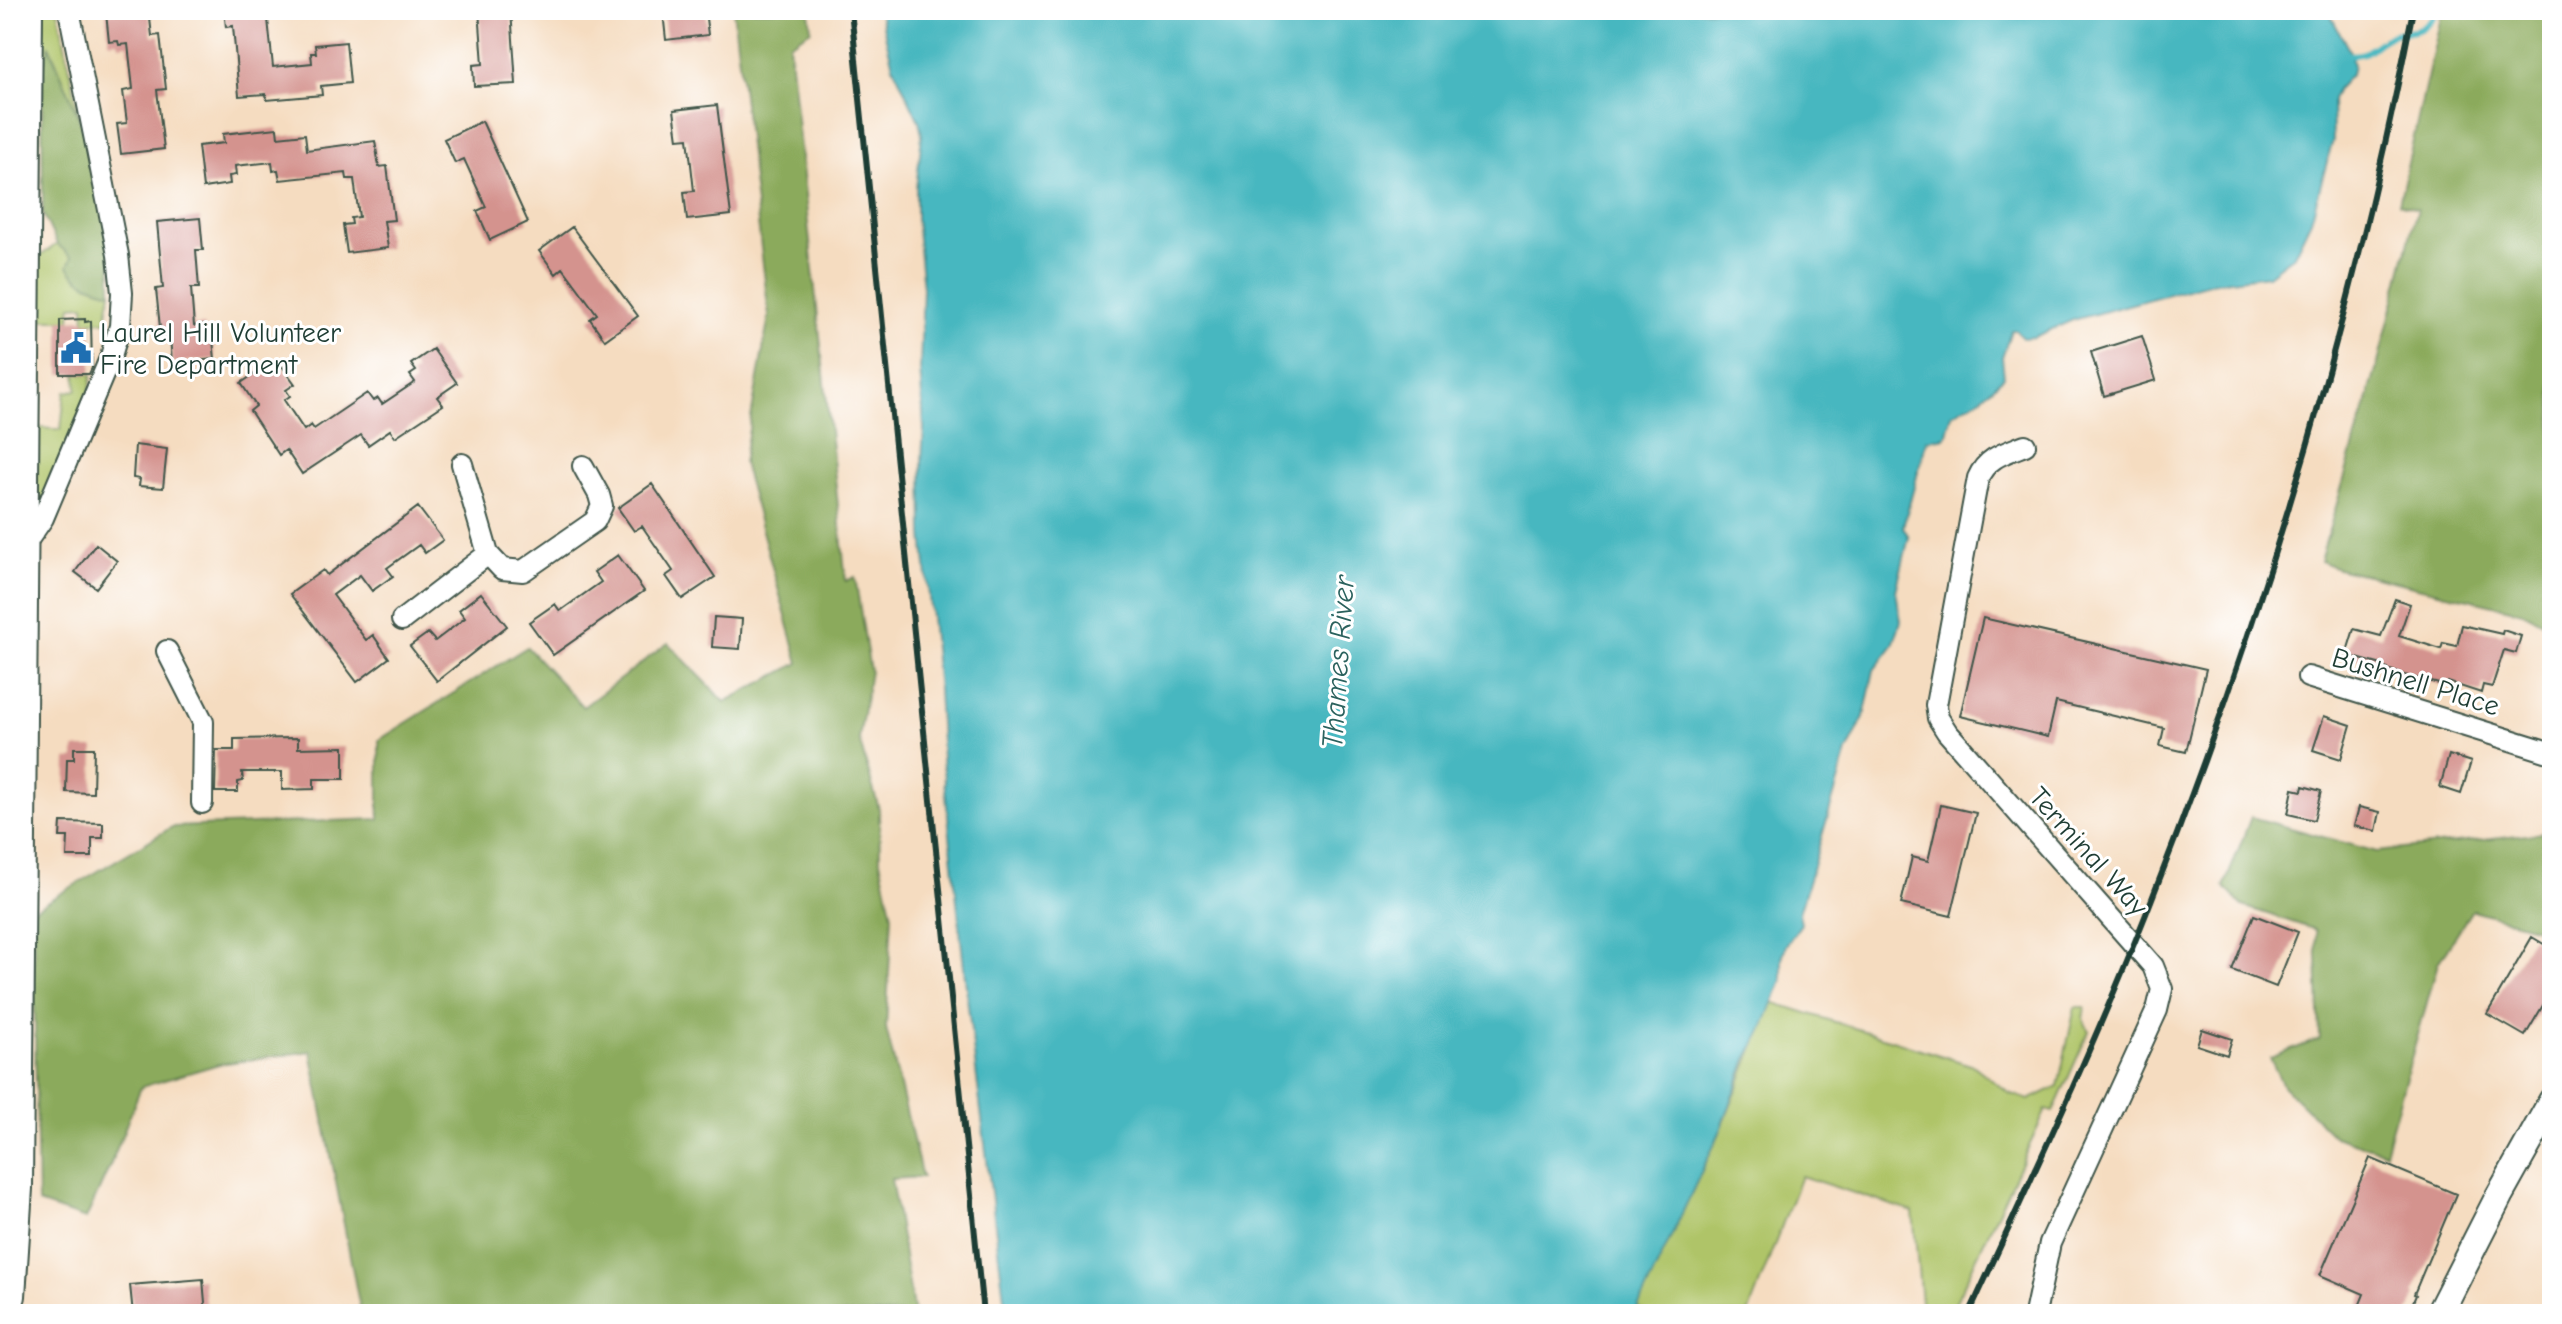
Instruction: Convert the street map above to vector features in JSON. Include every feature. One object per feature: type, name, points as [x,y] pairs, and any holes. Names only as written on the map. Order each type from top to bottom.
[{"type":"highway","points":[[10,1296],[17,1188],[15,883],[23,547],[17,446],[27,10]]},
{"type":"main road","points":[[2439,1314],[2552,1101]]},
{"type":"street","points":[[23,547],[43,518],[108,363],[120,326],[122,293],[118,255],[69,10]]},
{"type":"street","name":"Terminal Way","points":[[2025,445],[1992,458],[1978,478],[1936,705],[1938,718],[2153,966],[2162,989],[2157,1010],[2050,1243],[2035,1314]]},
{"type":"street","points":[[462,464],[488,554],[502,569],[523,571],[595,521],[602,506],[583,466]]},
{"type":"street","points":[[402,620],[488,554]]},
{"type":"street","points":[[167,651],[203,722],[202,803]]},
{"type":"street","name":"Bushnell Place","points":[[2308,677],[2552,753]]},
{"type":"green space","points":[[43,10],[58,10],[80,120],[50,47],[42,70]]},
{"type":"green space","points":[[733,10],[809,10],[811,30],[789,44],[846,581],[855,577],[870,671],[859,739],[879,809],[880,861],[892,915],[886,1028],[922,1177],[891,1179],[914,1314],[361,1314],[311,1051],[219,1064],[141,1087],[86,1219],[38,1203],[33,910],[172,827],[379,819],[379,740],[527,647],[583,707],[668,643],[725,702],[799,663],[743,463],[769,316]]},
{"type":"green space","points":[[2552,10],[2552,508],[2549,513],[2552,520],[2552,627],[2523,612],[2337,568],[2320,561],[2377,367],[2417,209],[2399,203],[2442,12]]},
{"type":"green space","points":[[49,46],[80,120],[111,236],[111,292],[86,283],[71,272],[68,266],[72,257],[57,244],[43,214],[42,70]]},
{"type":"green space","points":[[57,244],[72,257],[89,285],[111,292],[106,321],[85,322],[84,305],[71,306],[70,320],[34,320],[35,260]]},
{"type":"green space","points":[[76,374],[92,374],[90,390],[39,515],[33,427],[61,430],[65,392],[77,390]]},
{"type":"green space","points":[[2251,817],[2377,852],[2552,832],[2552,932],[2472,910],[2438,963],[2385,1152],[2334,1136],[2283,1086],[2270,1058],[2320,1039],[2316,930],[2243,906],[2224,887]]},
{"type":"green space","points":[[1772,1002],[1974,1066],[2009,1093],[2029,1100],[2058,1086],[2075,1007],[2085,1007],[2083,1019],[2089,1031],[2053,1112],[2046,1110],[1950,1314],[1922,1314],[1913,1212],[1801,1176],[1748,1314],[1650,1314],[1637,1308],[1721,1130]]},
{"type":"water","name":"Thames River","points":[[879,10],[2331,10],[2353,66],[2351,74],[2337,89],[2332,100],[2333,140],[2311,220],[2294,255],[2268,275],[2209,283],[2073,320],[2034,337],[2023,338],[2016,330],[2011,330],[2002,357],[2004,377],[1982,397],[1952,414],[1946,437],[1927,440],[1903,527],[1909,537],[1896,591],[1901,621],[1893,645],[1874,670],[1864,717],[1847,752],[1799,913],[1801,924],[1786,945],[1782,958],[1782,980],[1747,1059],[1721,1130],[1635,1314],[1006,1314],[968,1006],[923,535],[924,428],[920,368],[923,288],[916,219],[922,135],[919,121],[893,66]]},
{"type":"building","points":[[149,10],[152,36],[160,35],[166,89],[157,90],[164,149],[121,154],[117,124],[127,123],[123,91],[133,89],[128,44],[109,42],[106,13]]},
{"type":"building","points":[[224,10],[267,10],[273,67],[312,63],[311,53],[316,53],[315,45],[346,42],[350,83],[321,86],[322,95],[267,100],[266,94],[239,96],[233,26],[226,27]]},
{"type":"building","points":[[479,10],[511,10],[516,84],[474,86],[473,65],[483,64]]},
{"type":"building","points":[[705,10],[708,35],[666,40],[663,12]]},
{"type":"building","points":[[717,105],[731,215],[687,220],[684,192],[694,191],[688,138],[678,139],[674,110]]},
{"type":"building","points":[[482,121],[528,222],[490,240],[477,211],[486,207],[464,159],[455,163],[444,139]]},
{"type":"building","points":[[277,128],[278,137],[305,134],[307,150],[375,141],[379,167],[387,166],[394,220],[384,221],[388,248],[347,253],[343,225],[352,224],[351,218],[359,217],[354,179],[347,179],[346,173],[280,180],[278,170],[273,171],[272,162],[235,166],[236,175],[229,176],[230,184],[203,188],[198,146],[224,143],[223,134]]},
{"type":"building","points":[[200,218],[203,250],[196,250],[199,288],[191,288],[194,326],[204,325],[205,332],[212,331],[215,359],[172,363],[170,336],[161,337],[156,289],[163,288],[157,222]]},
{"type":"building","points":[[572,227],[638,316],[605,340],[590,319],[597,314],[563,268],[556,274],[539,251]]},
{"type":"building","name":"Laurel Hill Volunteer Fire Department","points":[[85,319],[85,322],[91,321],[92,368],[89,374],[60,374],[60,320]]},
{"type":"building","points":[[2142,336],[2156,380],[2104,396],[2091,352]]},
{"type":"building","points":[[433,349],[457,383],[437,397],[443,405],[395,437],[390,430],[368,445],[361,435],[302,474],[286,450],[279,455],[250,411],[256,406],[241,383],[277,359],[295,384],[286,390],[290,396],[284,400],[304,430],[311,425],[314,429],[367,393],[373,401],[378,398],[382,404],[415,382],[410,375],[416,371],[411,364]]},
{"type":"building","points":[[135,445],[167,449],[163,488],[139,486],[140,479],[133,478]]},
{"type":"building","points":[[652,484],[715,577],[682,599],[666,576],[673,571],[642,526],[634,531],[618,508]]},
{"type":"building","points":[[418,507],[443,540],[425,553],[419,545],[387,568],[393,576],[372,591],[360,575],[333,595],[366,640],[373,635],[389,658],[357,682],[290,594],[323,570],[327,575]]},
{"type":"building","points":[[96,544],[117,561],[96,588],[75,572]]},
{"type":"building","points":[[618,555],[644,591],[553,655],[529,622],[555,604],[560,611],[601,582],[594,572]]},
{"type":"building","points":[[481,593],[507,626],[437,681],[410,646],[428,633],[435,641],[465,618],[459,610]]},
{"type":"building","points":[[2395,599],[2410,604],[2399,636],[2441,649],[2443,643],[2457,646],[2462,625],[2502,634],[2503,630],[2521,636],[2516,653],[2504,650],[2492,687],[2483,685],[2481,693],[2448,682],[2447,686],[2404,675],[2346,655],[2354,629],[2381,636]]},
{"type":"building","points":[[714,617],[742,619],[740,649],[712,647]]},
{"type":"building","points":[[1983,618],[2206,669],[2186,752],[2160,746],[2164,728],[2056,702],[2048,737],[1960,716]]},
{"type":"building","points":[[2324,716],[2351,725],[2341,759],[2313,750]]},
{"type":"building","points":[[298,738],[298,748],[344,747],[344,779],[314,779],[314,789],[282,790],[282,772],[242,772],[243,781],[238,782],[238,792],[215,792],[216,750],[234,750],[234,739]]},
{"type":"building","points":[[74,748],[94,748],[93,793],[66,792],[67,759],[74,759]]},
{"type":"building","points":[[2449,755],[2471,762],[2461,794],[2440,787]]},
{"type":"building","points":[[2303,786],[2321,791],[2314,820],[2288,814],[2293,789],[2302,791]]},
{"type":"building","points":[[1941,805],[1976,813],[1951,916],[1901,904],[1912,857],[1928,861]]},
{"type":"building","points":[[2359,807],[2380,812],[2376,831],[2354,826]]},
{"type":"building","points":[[61,822],[103,823],[103,838],[92,838],[92,857],[67,857],[68,837],[60,837]]},
{"type":"building","points":[[2254,915],[2298,932],[2276,987],[2232,970]]},
{"type":"building","points":[[2532,937],[2552,949],[2552,990],[2525,1036],[2487,1014]]},
{"type":"building","points":[[2202,1029],[2232,1039],[2227,1055],[2197,1045]]},
{"type":"building","points":[[2370,1158],[2456,1194],[2408,1314],[2356,1314],[2364,1294],[2320,1275]]},
{"type":"building","points":[[203,1279],[206,1314],[133,1314],[130,1285]]},
{"type":"waterway","points":[[2346,55],[2364,53],[2393,35],[2417,30],[2430,21],[2438,10]]},
{"type":"railway","points":[[851,10],[983,1314]]},
{"type":"railway","points":[[1969,1314],[2125,965],[2228,693],[2266,581],[2333,354],[2389,125],[2413,10]]},
{"type":"place","name":"Laurel Hill Volunteer Fire Department","points":[[76,348]]}]
